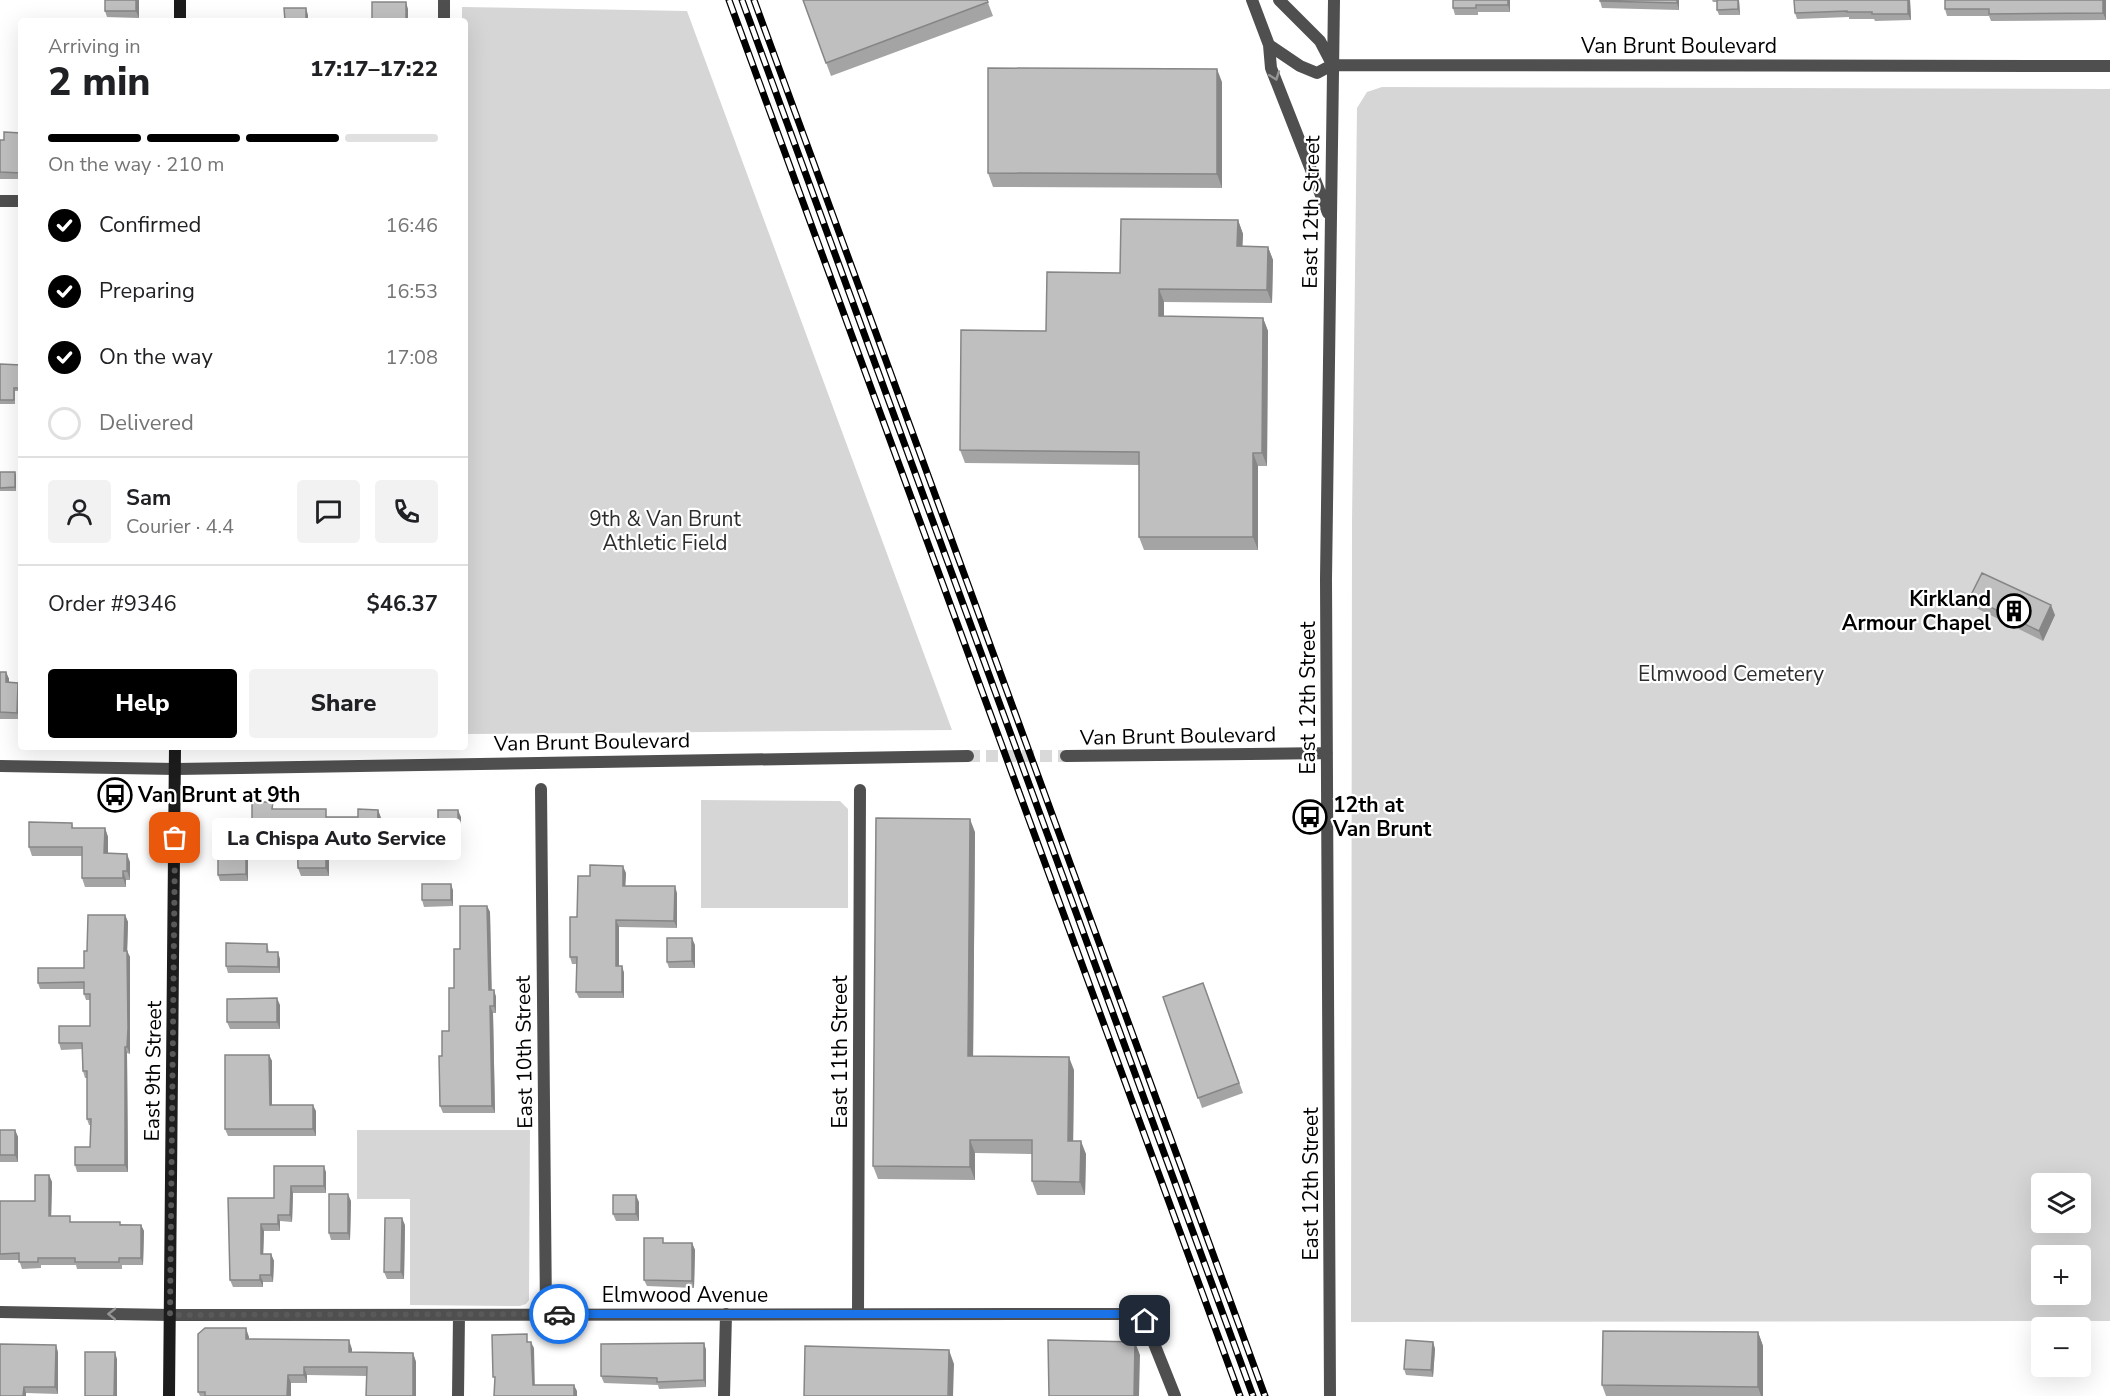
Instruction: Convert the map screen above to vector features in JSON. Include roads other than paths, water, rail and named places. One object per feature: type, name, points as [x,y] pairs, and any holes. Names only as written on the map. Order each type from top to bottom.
[{"type":"main road","points":[[180,0],[180,18]]},
{"type":"main road","name":"East 9th Street","points":[[169,1396],[175,750]]},
{"type":"street","points":[[444,0],[444,18]]},
{"type":"street","points":[[1252,0],[1269,45],[1271,68],[1330,219]]},
{"type":"street","points":[[1279,0],[1320,41],[1332,65]]},
{"type":"street","name":"East 12th Street","points":[[1330,1396],[1327,753],[1330,219],[1334,0]]},
{"type":"street","name":"Van Brunt Boulevard","points":[[1269,45],[1300,66],[1317,73],[1332,65],[2110,66]]},
{"type":"street","points":[[0,201],[18,201]]},
{"type":"street","name":"Van Brunt Boulevard","points":[[1066,756],[1327,753]]},
{"type":"street","name":"Van Brunt Boulevard","points":[[0,766],[176,769],[968,756]]},
{"type":"street","name":"East 10th Street","points":[[541,789],[546,1314]]},
{"type":"street","name":"East 11th Street","points":[[858,1314],[860,790]]},
{"type":"street","name":"Elmwood Avenue","points":[[0,1312],[170,1315],[1128,1314],[1145,1321],[1175,1396]]},
{"type":"street","points":[[724,1396],[726,1314]]},
{"type":"street","points":[[458,1396],[459,1315]]},
{"type":"tunnel","points":[[968,756],[1066,756]]},
{"type":"railway","points":[[729,0],[1240,1396]]},
{"type":"railway","points":[[742,0],[1253,1396]]},
{"type":"railway","points":[[754,0],[1265,1396]]},
{"type":"place","name":"Kirkland Armour Chapel","points":[[2014,611]]},
{"type":"place","name":"Van Brunt at 9th","points":[[115,795]]},
{"type":"place","name":"12th at Van Brunt","points":[[1310,817]]},
{"type":"place","name":"La Chispa Auto Service","points":[[175,838]]},
{"type":"park label","name":"9th & Van Brunt Athletic Field","points":[[665,531]]},
{"type":"park label","name":"Elmwood Cemetery","points":[[1731,674]]}]
